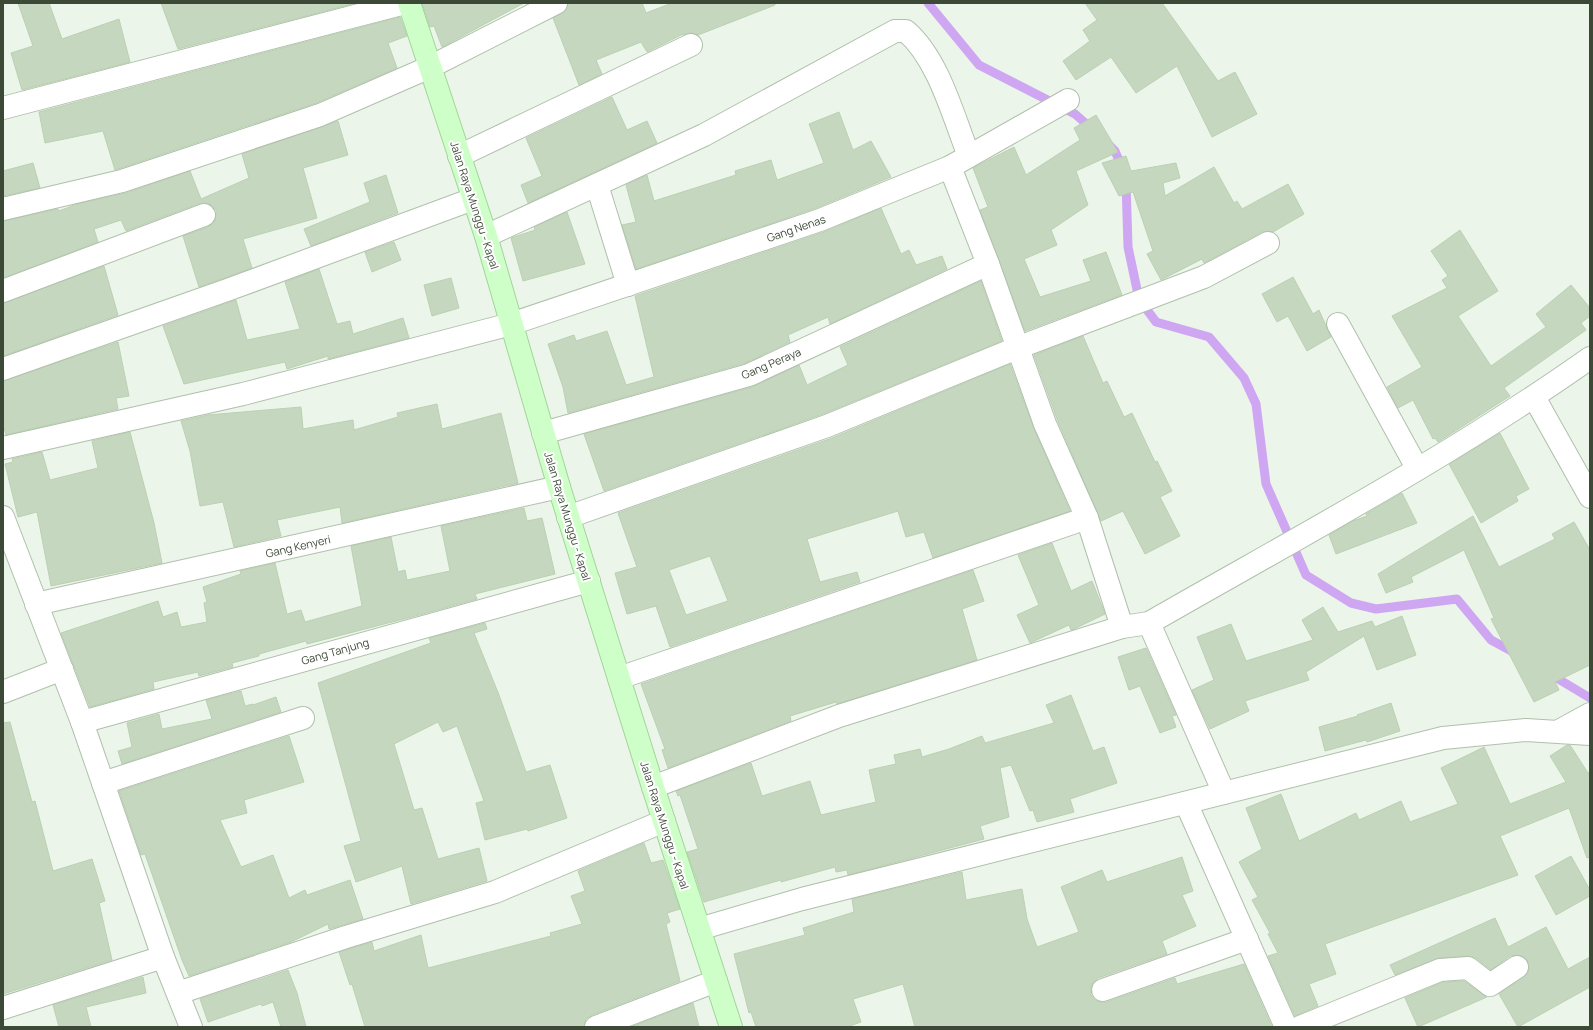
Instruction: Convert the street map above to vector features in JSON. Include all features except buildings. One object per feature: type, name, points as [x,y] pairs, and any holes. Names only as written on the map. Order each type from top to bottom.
[{"type":"street","points":[[3,108],[405,3]]},
{"type":"street","name":"Jalan Raya Munggu - Kapal","points":[[409,3],[486,236],[568,517],[653,787],[731,1027]]},
{"type":"street","points":[[3,209],[122,181],[320,115],[430,67],[556,3]]},
{"type":"street","points":[[486,236],[704,135],[895,31],[906,31],[915,39],[936,72],[969,156]]},
{"type":"street","points":[[459,156],[691,46]]},
{"type":"street","name":"Gang Nenas","points":[[3,448],[243,394],[511,324],[820,220],[950,167],[1068,100]]},
{"type":"street","points":[[950,167],[988,264],[1045,424],[1087,518],[1122,628]]},
{"type":"street","points":[[597,185],[628,285]]},
{"type":"street","points":[[3,369],[230,289],[473,199]]},
{"type":"street","points":[[3,291],[204,215]]},
{"type":"street","points":[[568,517],[827,426],[1017,348],[1204,277],[1268,243]]},
{"type":"street","name":"Gang Peraya","points":[[543,433],[749,375],[988,264]]},
{"type":"street","points":[[1338,324],[1418,468]]},
{"type":"street","points":[[653,787],[839,716],[1122,628],[1149,623],[1418,468],[1534,397],[1590,358]]},
{"type":"street","points":[[1534,397],[1590,497]]},
{"type":"street","name":"Gang Kenyeri","points":[[36,604],[559,487]]},
{"type":"street","points":[[3,517],[82,722],[163,957],[191,1027]]},
{"type":"street","points":[[619,678],[1087,518]]},
{"type":"street","name":"Gang Tanjung","points":[[82,722],[589,581]]},
{"type":"street","points":[[1149,623],[1224,793]]},
{"type":"street","points":[[3,692],[62,670]]},
{"type":"street","points":[[1558,731],[1590,714]]},
{"type":"street","points":[[104,783],[303,718]]},
{"type":"street","points":[[699,929],[802,898],[1443,738],[1493,732],[1558,731],[1590,734]]},
{"type":"street","points":[[1186,803],[1286,1027]]},
{"type":"street","points":[[178,993],[346,937],[495,892],[664,821]]},
{"type":"street","points":[[1103,990],[1247,940]]},
{"type":"street","points":[[3,1008],[163,957]]},
{"type":"street","points":[[1300,1027],[1440,970],[1468,968],[1490,985],[1517,967]]},
{"type":"street","points":[[596,1027],[716,981]]},
{"type":"waterway","points":[[928,3],[979,65],[1075,114],[1092,129]]},
{"type":"waterway","points":[[1109,145],[1115,151],[1123,170]]},
{"type":"waterway","points":[[1126,182],[1128,247],[1139,299],[1156,322],[1209,337],[1244,378],[1256,404],[1266,484],[1306,575],[1351,603],[1376,609],[1457,599],[1491,640],[1517,654]]},
{"type":"waterway","points":[[1550,674],[1590,698]]}]
